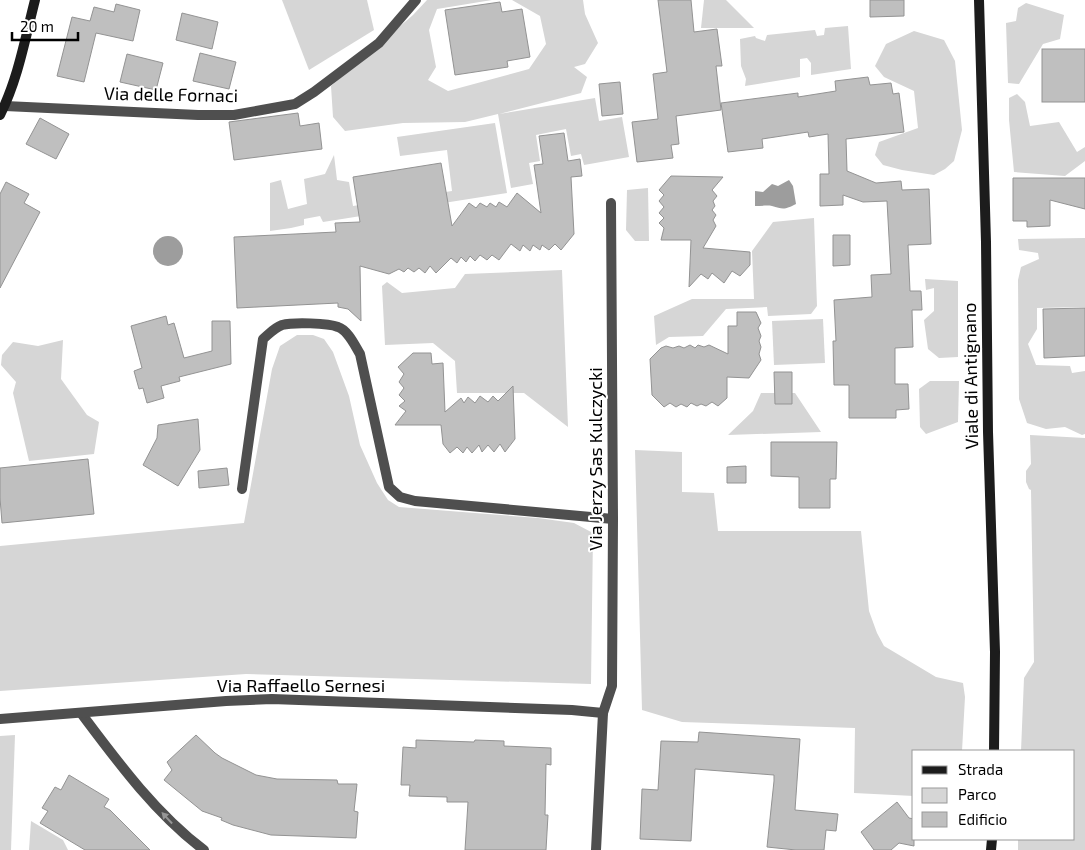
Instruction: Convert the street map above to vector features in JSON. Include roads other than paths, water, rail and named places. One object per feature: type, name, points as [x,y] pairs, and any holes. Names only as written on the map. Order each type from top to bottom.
[{"type":"main road","points":[[2,110],[17,74],[35,0]]},
{"type":"main road","name":"Viale di Antignano","points":[[979,0],[994,638],[994,750]]},
{"type":"street","name":"Via delle Fornaci","points":[[2,110],[234,115],[295,104],[379,43],[416,0]]},
{"type":"street","name":"Via Jerzy Sas Kulczycki","points":[[596,850],[603,713],[612,686],[614,519],[611,203]]},
{"type":"street","points":[[242,489],[263,340],[271,331],[283,325],[311,323],[339,327],[351,338],[360,354],[389,488],[400,497],[415,501],[614,519]]},
{"type":"street","name":"Via Raffaello Sernesi","points":[[0,719],[272,699],[312,699],[572,710],[603,713]]},
{"type":"street","points":[[80,713],[170,822],[204,850]]}]
